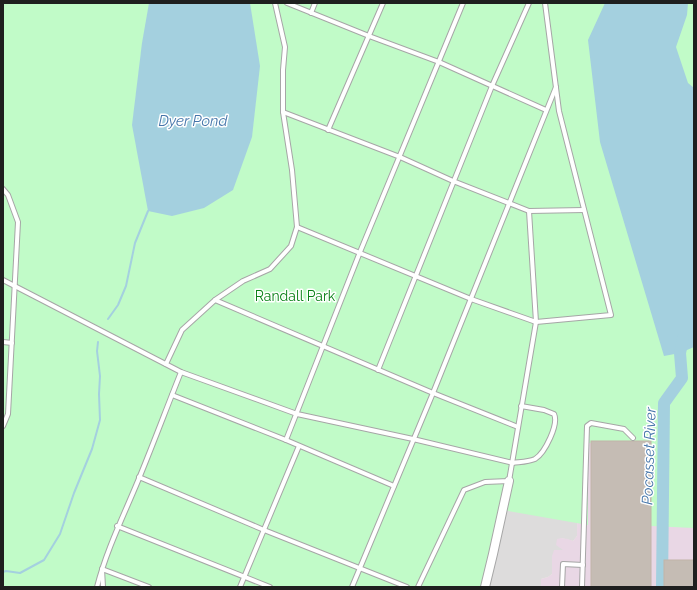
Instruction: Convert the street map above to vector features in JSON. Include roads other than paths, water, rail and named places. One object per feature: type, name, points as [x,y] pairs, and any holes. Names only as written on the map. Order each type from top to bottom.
[{"type":"street","points":[[485,587],[509,481]]},
{"type":"lane","points":[[166,364],[182,330],[215,300],[244,280],[270,269],[291,246],[297,227],[292,170],[283,112],[283,70],[285,47],[275,3]]},
{"type":"lane","points":[[287,3],[439,62],[546,110]]},
{"type":"lane","points":[[311,13],[315,3]]},
{"type":"lane","points":[[328,130],[383,3]]},
{"type":"lane","points":[[286,440],[360,252],[463,3]]},
{"type":"lane","points":[[378,370],[492,86],[529,3]]},
{"type":"lane","points":[[297,227],[471,299],[536,322],[611,315],[559,111],[545,3]]},
{"type":"lane","points":[[352,587],[433,393],[556,87]]},
{"type":"lane","points":[[283,112],[400,157],[453,181],[529,211],[584,210]]},
{"type":"lane","points":[[3,189],[8,195],[18,222],[12,343],[3,426]]},
{"type":"lane","points":[[418,587],[464,490],[485,482],[509,481],[536,322],[529,211]]},
{"type":"lane","points":[[3,280],[181,372],[297,414],[513,462],[525,462],[535,459],[542,453],[547,445],[556,417],[554,414],[544,410],[521,406]]},
{"type":"lane","points":[[215,300],[378,370],[518,427]]},
{"type":"lane","points":[[3,342],[12,343]]},
{"type":"lane","points":[[97,587],[117,526],[139,478],[181,372]]},
{"type":"lane","points":[[172,395],[286,440],[394,486]]},
{"type":"lane","points":[[582,587],[587,426],[591,423],[618,427],[624,429],[633,438]]},
{"type":"lane","points":[[240,587],[299,446]]},
{"type":"lane","points":[[139,478],[407,587]]},
{"type":"lane","points":[[117,526],[270,587]]},
{"type":"lane","points":[[562,587],[563,564],[583,565]]},
{"type":"lane","points":[[102,569],[103,587]]},
{"type":"lane","points":[[102,569],[149,587]]},
{"type":"water","name":"Dyer Pond","points":[[149,3],[250,3],[260,66],[252,137],[233,190],[204,208],[172,216],[148,211],[132,125],[142,43]]},
{"type":"water","points":[[605,3],[688,3],[687,15],[676,47],[688,83],[694,88],[694,347],[680,353],[664,356],[600,142],[588,40]]},
{"type":"waterway","points":[[108,319],[118,305],[126,286],[135,243],[148,211]]},
{"type":"waterway","name":"Pocasset River","points":[[662,587],[664,403],[682,378],[680,353],[683,338]]},
{"type":"waterway","points":[[3,572],[20,573],[44,560],[60,534],[74,493],[92,449],[100,420],[100,376],[97,351],[98,342]]},
{"type":"park label","name":"Randall Park","points":[[295,296]]}]
